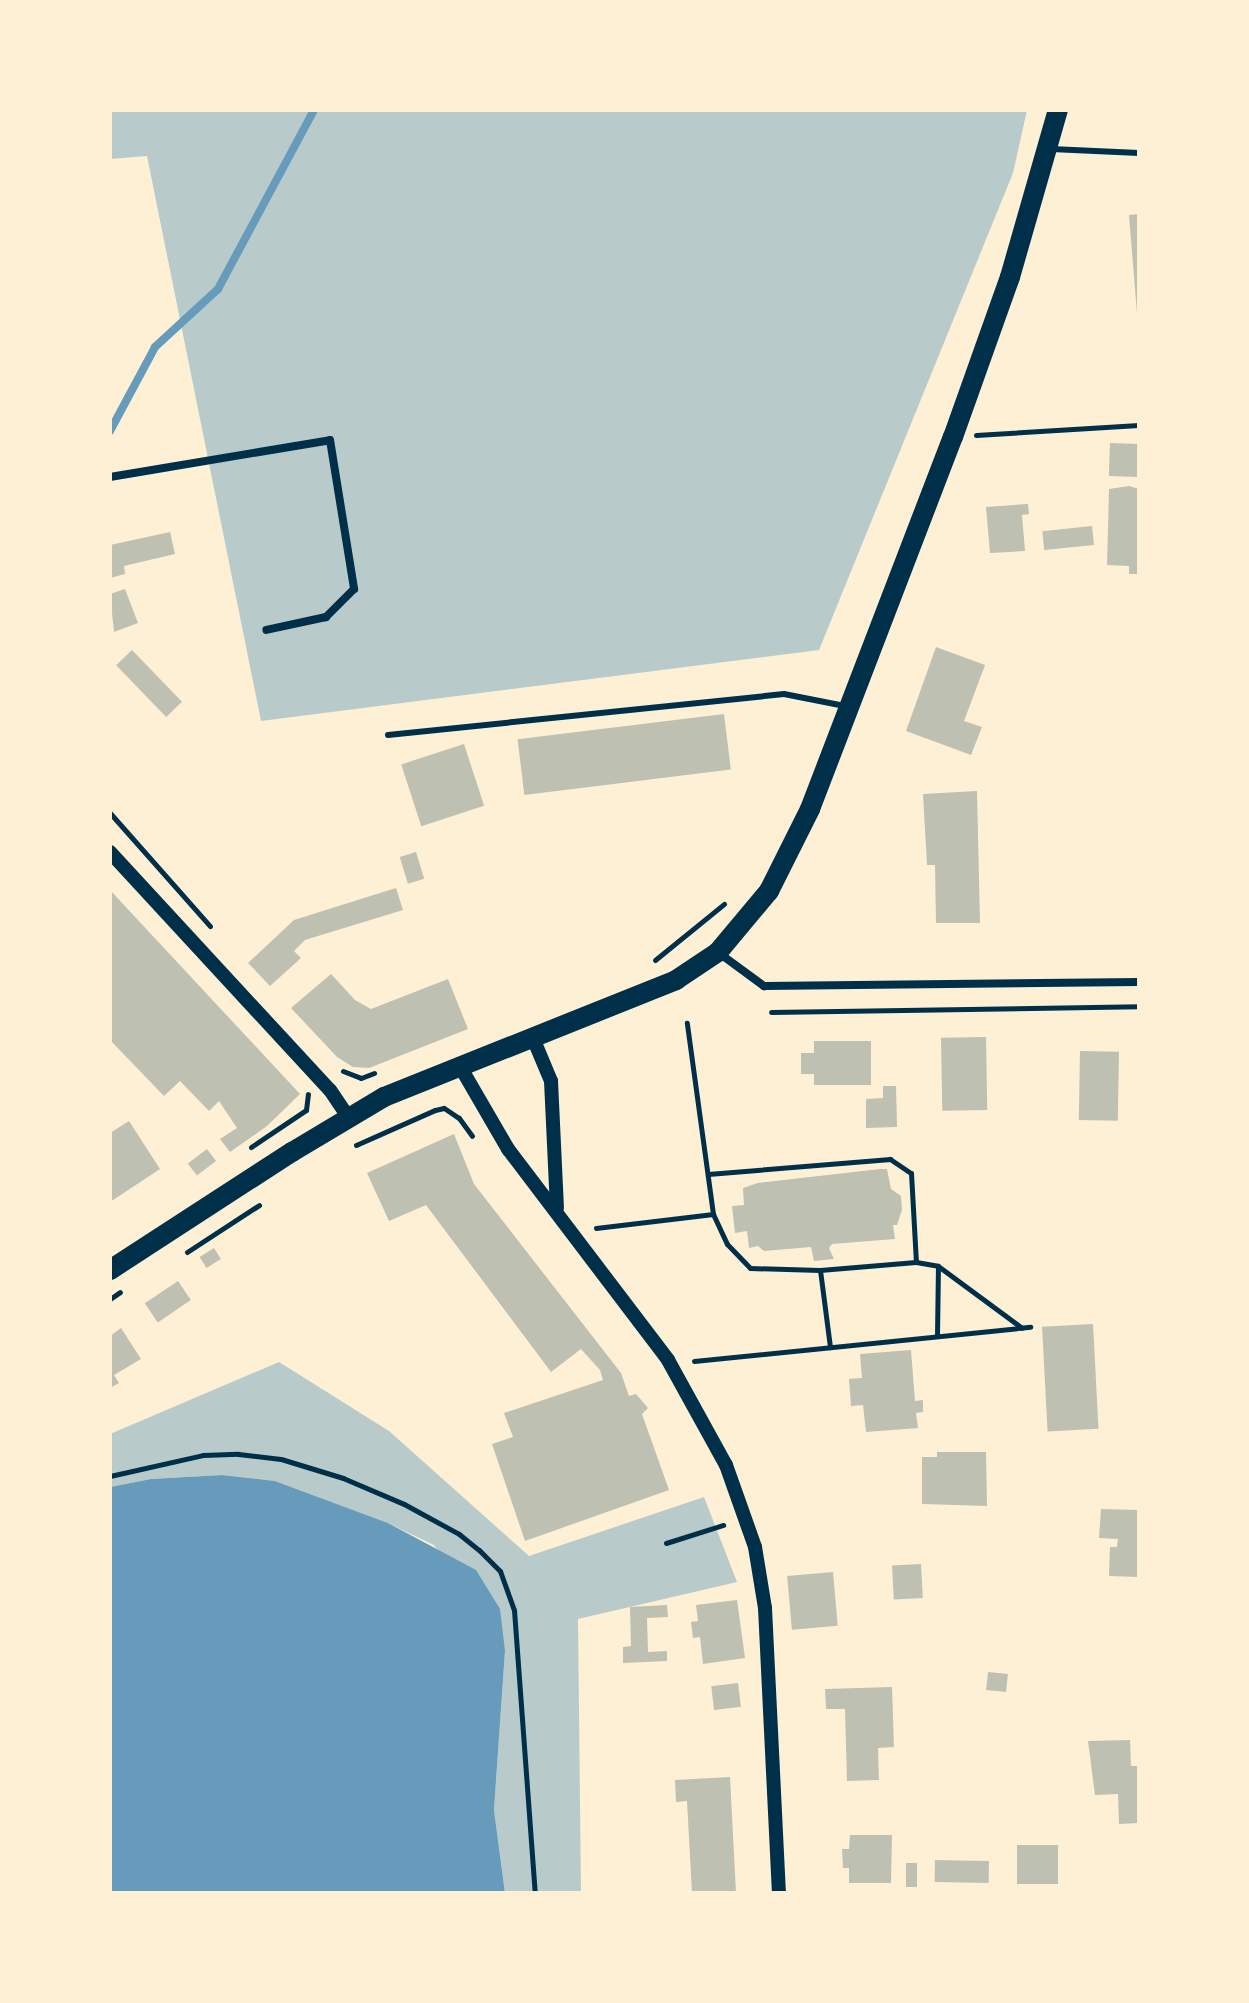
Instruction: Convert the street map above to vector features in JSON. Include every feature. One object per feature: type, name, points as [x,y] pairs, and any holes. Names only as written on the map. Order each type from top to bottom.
[{"type":"main road","points":[[110,1270],[384,1097],[676,980],[718,952],[769,891],[810,809],[1005,291],[1058,110]]},
{"type":"street","points":[[110,477],[330,440],[354,589],[326,617],[266,630]]},
{"type":"street","points":[[110,852],[312,1071],[348,1117]]},
{"type":"street","points":[[718,952],[764,986],[1139,982]]},
{"type":"street","points":[[533,1038],[551,1081],[557,1209]]},
{"type":"street","points":[[461,1068],[508,1149],[557,1209],[668,1360],[726,1465],[747,1519],[765,1608],[779,1893]]},
{"type":"lane","points":[[1049,149],[1139,153]]},
{"type":"lane","points":[[388,735],[784,694],[849,707]]},
{"type":"path","points":[[975,435],[1139,425]]},
{"type":"path","points":[[643,967],[692,933],[730,897]]},
{"type":"path","points":[[771,1012],[1139,1006]]},
{"type":"path","points":[[687,1023],[713,1214],[727,1244],[750,1268],[820,1270],[916,1262],[938,1266],[1022,1328]]},
{"type":"path","points":[[241,1154],[306,1110],[309,1092],[298,1081],[329,1059],[346,1073],[361,1078],[385,1069]]},
{"type":"path","points":[[345,1151],[435,1110]]},
{"type":"path","points":[[708,1174],[890,1159],[911,1173],[916,1262]]},
{"type":"path","points":[[185,1253],[270,1198]]},
{"type":"path","points":[[596,1228],[713,1214]]},
{"type":"path","points":[[937,1336],[938,1266]]},
{"type":"path","points":[[820,1270],[830,1347]]},
{"type":"path","points":[[110,1299],[123,1291]]},
{"type":"path","points":[[694,1361],[1030,1327]]},
{"type":"path","points":[[110,1476],[203,1455],[238,1454],[281,1459],[343,1478],[404,1504],[479,1550],[506,1582],[514,1610],[535,1893]]},
{"type":"path","points":[[666,1543],[723,1525]]},
{"type":"shaded area","points":[[110,110],[1027,110],[1013,173],[819,650],[261,721],[147,156],[110,159]]},
{"type":"shaded area","points":[[279,1362],[389,1431],[529,1556],[704,1497],[737,1582],[578,1619],[581,1893],[505,1893],[494,1810],[505,1651],[434,1545],[388,1523],[275,1481],[222,1475],[151,1479],[110,1487],[110,1434]]},
{"type":"water","points":[[222,1475],[275,1481],[388,1523],[476,1570],[500,1609],[505,1651],[494,1810],[505,1893],[110,1893],[110,1487],[151,1479]]},
{"type":"building","points":[[1139,214],[1139,313],[1137,313],[1129,215]]},
{"type":"building","points":[[1110,443],[1139,444],[1138,477],[1109,476]]},
{"type":"building","points":[[1129,486],[1139,489],[1138,574],[1129,574],[1129,566],[1107,565],[1109,489]]},
{"type":"building","points":[[1028,504],[1029,514],[1022,515],[1025,551],[990,553],[986,507]]},
{"type":"building","points":[[1092,526],[1094,545],[1044,550],[1042,531]]},
{"type":"building","points":[[170,532],[175,554],[124,566],[125,574],[110,578],[110,545]]},
{"type":"building","points":[[125,589],[138,623],[114,632],[110,594]]},
{"type":"building","points":[[936,647],[985,665],[964,721],[982,727],[971,755],[906,731]]},
{"type":"building","points":[[132,650],[182,702],[166,717],[116,665]]},
{"type":"building","points":[[724,714],[731,770],[524,795],[518,739]]},
{"type":"building","points":[[464,744],[484,806],[421,826],[401,764]]},
{"type":"building","points":[[977,791],[980,923],[936,923],[935,865],[927,865],[923,794]]},
{"type":"building","points":[[416,852],[424,879],[408,884],[400,857]]},
{"type":"building","points":[[396,888],[403,910],[305,940],[294,951],[301,958],[270,986],[248,963],[294,920]]},
{"type":"building","points":[[110,890],[300,1094],[267,1126],[230,1152],[220,1139],[237,1128],[219,1101],[209,1111],[180,1081],[164,1096],[110,1040]]},
{"type":"building","points":[[331,974],[355,1000],[371,1009],[448,979],[468,1029],[369,1068],[353,1067],[337,1057],[291,1008]]},
{"type":"building","points":[[986,1037],[987,1110],[942,1111],[941,1038]]},
{"type":"building","points":[[814,1041],[871,1041],[871,1085],[814,1085],[814,1074],[801,1074],[801,1053],[814,1053]]},
{"type":"building","points":[[1080,1051],[1119,1052],[1118,1121],[1079,1120]]},
{"type":"building","points":[[883,1086],[896,1086],[897,1127],[866,1128],[866,1099],[883,1098]]},
{"type":"building","points":[[129,1121],[160,1169],[110,1202],[110,1133]]},
{"type":"building","points":[[454,1134],[474,1184],[621,1373],[629,1396],[636,1394],[648,1408],[642,1414],[669,1490],[525,1541],[492,1444],[513,1437],[504,1413],[603,1380],[600,1370],[581,1349],[551,1372],[426,1205],[389,1221],[367,1173]]},
{"type":"building","points":[[207,1149],[216,1161],[197,1175],[188,1163]]},
{"type":"building","points":[[887,1169],[891,1189],[901,1196],[902,1210],[897,1225],[893,1225],[895,1239],[832,1244],[829,1248],[834,1259],[814,1261],[811,1247],[764,1251],[758,1246],[749,1248],[747,1231],[735,1233],[732,1206],[744,1205],[743,1188],[758,1183]]},
{"type":"building","points":[[214,1248],[221,1259],[206,1268],[200,1257]]},
{"type":"building","points":[[178,1281],[191,1300],[158,1322],[145,1303]]},
{"type":"building","points":[[1093,1324],[1098,1429],[1048,1432],[1042,1327]]},
{"type":"building","points":[[121,1328],[141,1359],[114,1375],[119,1383],[110,1388],[110,1336]]},
{"type":"building","points":[[911,1350],[915,1401],[923,1400],[923,1412],[916,1413],[918,1428],[866,1432],[863,1405],[851,1406],[849,1379],[862,1378],[860,1354]]},
{"type":"building","points":[[937,1452],[986,1452],[987,1506],[922,1504],[922,1457],[937,1457]]},
{"type":"building","points":[[1101,1509],[1139,1510],[1139,1577],[1109,1576],[1110,1547],[1117,1547],[1118,1539],[1099,1538]]},
{"type":"building","points":[[921,1564],[923,1598],[894,1599],[892,1566]]},
{"type":"building","points":[[833,1572],[838,1626],[792,1630],[787,1576]]},
{"type":"building","points":[[737,1600],[745,1658],[703,1664],[700,1637],[693,1638],[691,1622],[698,1621],[696,1605]]},
{"type":"building","points":[[667,1605],[668,1617],[647,1618],[648,1652],[667,1651],[667,1661],[623,1663],[623,1647],[631,1646],[630,1607]]},
{"type":"building","points":[[988,1672],[1008,1674],[1006,1692],[986,1690]]},
{"type":"building","points":[[738,1683],[741,1707],[714,1710],[711,1686]]},
{"type":"building","points":[[892,1687],[894,1747],[878,1748],[879,1780],[847,1781],[845,1709],[826,1709],[825,1689]]},
{"type":"building","points":[[1130,1740],[1131,1766],[1139,1766],[1139,1823],[1119,1824],[1118,1794],[1095,1795],[1088,1741]]},
{"type":"building","points":[[730,1777],[736,1893],[692,1893],[687,1801],[676,1802],[675,1780]]},
{"type":"building","points":[[850,1835],[892,1835],[891,1883],[849,1883],[849,1868],[843,1868],[842,1849],[849,1849]]},
{"type":"building","points":[[1017,1845],[1058,1845],[1058,1884],[1017,1884]]},
{"type":"building","points":[[935,1860],[989,1861],[989,1883],[935,1882]]},
{"type":"building","points":[[906,1863],[917,1863],[917,1887],[906,1887]]},
{"type":"waterway","points":[[110,431],[155,347],[218,289],[314,110]]}]
